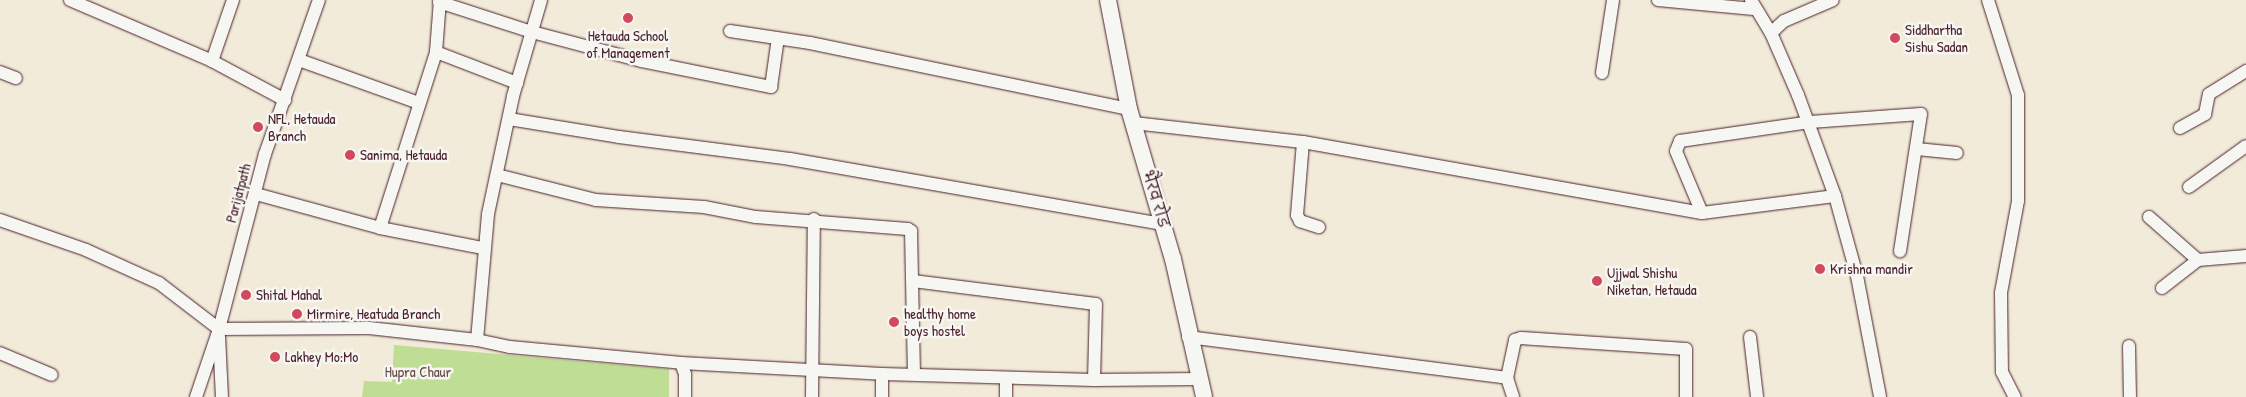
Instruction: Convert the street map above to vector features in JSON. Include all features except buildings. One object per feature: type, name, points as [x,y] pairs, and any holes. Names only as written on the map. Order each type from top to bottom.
[{"type":"main road","name":"भैरव रोड","points":[[1108,0],[1131,116],[1164,224],[1188,337],[1204,397]]},
{"type":"street","points":[[70,0],[212,61],[285,100]]},
{"type":"street","points":[[212,61],[233,0]]},
{"type":"street","name":"Parijatpath","points":[[196,397],[218,329],[285,100],[319,0]]},
{"type":"street","points":[[477,340],[483,248],[508,119],[540,0]]},
{"type":"street","points":[[1602,73],[1613,0]]},
{"type":"street","points":[[1658,0],[1752,4],[1771,33],[1810,122],[1835,196],[1857,276],[1880,397]]},
{"type":"street","points":[[1771,33],[1784,21],[1833,0]]},
{"type":"street","points":[[1988,0],[2018,95],[2018,201],[2000,293],[2002,372],[2015,397]]},
{"type":"street","points":[[380,228],[436,52],[440,1],[532,32],[642,61],[771,87],[778,38]]},
{"type":"street","points":[[730,30],[778,38],[1131,116],[1303,142],[1702,213],[1835,196]]},
{"type":"street","points":[[436,52],[517,83]]},
{"type":"street","points":[[299,60],[419,103]]},
{"type":"street","points":[[2180,128],[2205,114],[2210,94],[2246,71]]},
{"type":"street","points":[[0,72],[16,78]]},
{"type":"street","points":[[1702,213],[1676,151],[1680,141],[1810,122],[1922,114],[1900,251]]},
{"type":"street","points":[[508,119],[619,137],[790,159],[1164,224]]},
{"type":"street","points":[[1303,142],[1297,215],[1300,222],[1319,227]]},
{"type":"street","points":[[2189,187],[2246,146]]},
{"type":"street","points":[[1916,149],[1957,153]]},
{"type":"street","points":[[497,175],[596,200],[704,207],[756,217],[814,219],[908,229],[912,231],[914,374]]},
{"type":"street","points":[[256,194],[380,228],[483,248]]},
{"type":"street","points":[[2149,216],[2198,260]]},
{"type":"street","points":[[812,397],[814,219]]},
{"type":"street","points":[[0,220],[86,250],[159,283],[218,329],[369,328],[477,340],[510,347],[681,363],[882,374],[1094,380],[1199,379]]},
{"type":"street","points":[[2162,288],[2198,260],[2246,256]]},
{"type":"street","points":[[913,281],[1096,304],[1094,380]]},
{"type":"street","points":[[218,329],[222,397]]},
{"type":"street","points":[[1188,337],[1506,378]]},
{"type":"street","points":[[1750,337],[1757,397]]},
{"type":"street","points":[[1513,397],[1506,378],[1515,340],[1521,338],[1686,349],[1686,397]]},
{"type":"street","points":[[2129,346],[2130,397]]},
{"type":"street","points":[[0,353],[52,375]]},
{"type":"street","points":[[681,363],[685,397]]},
{"type":"street","points":[[882,374],[882,397]]},
{"type":"street","points":[[1006,378],[1006,397]]},
{"type":"green space","name":"Hupra Chaur","points":[[394,345],[669,369],[669,397],[362,397],[364,381],[392,382]]},
{"type":"place","name":"Hetauda School of Management","points":[[628,18]]},
{"type":"place","name":"Siddhartha Sishu Sadan","points":[[1895,38]]},
{"type":"place","name":"NFL, Hetauda Branch","points":[[258,127]]},
{"type":"place","name":"Sanima, Hetauda","points":[[350,155]]},
{"type":"place","name":"Krishna mandir","points":[[1820,269]]},
{"type":"place","name":"Ujjwal Shishu Niketan, Hetauda","points":[[1597,281]]},
{"type":"place","name":"Shital Mahal","points":[[246,295]]},
{"type":"place","name":"Mirmire, Heatuda Branch","points":[[297,314]]},
{"type":"place","name":"healthy home boys hostel","points":[[894,322]]},
{"type":"place","name":"Lakhey Mo:Mo","points":[[275,357]]}]
